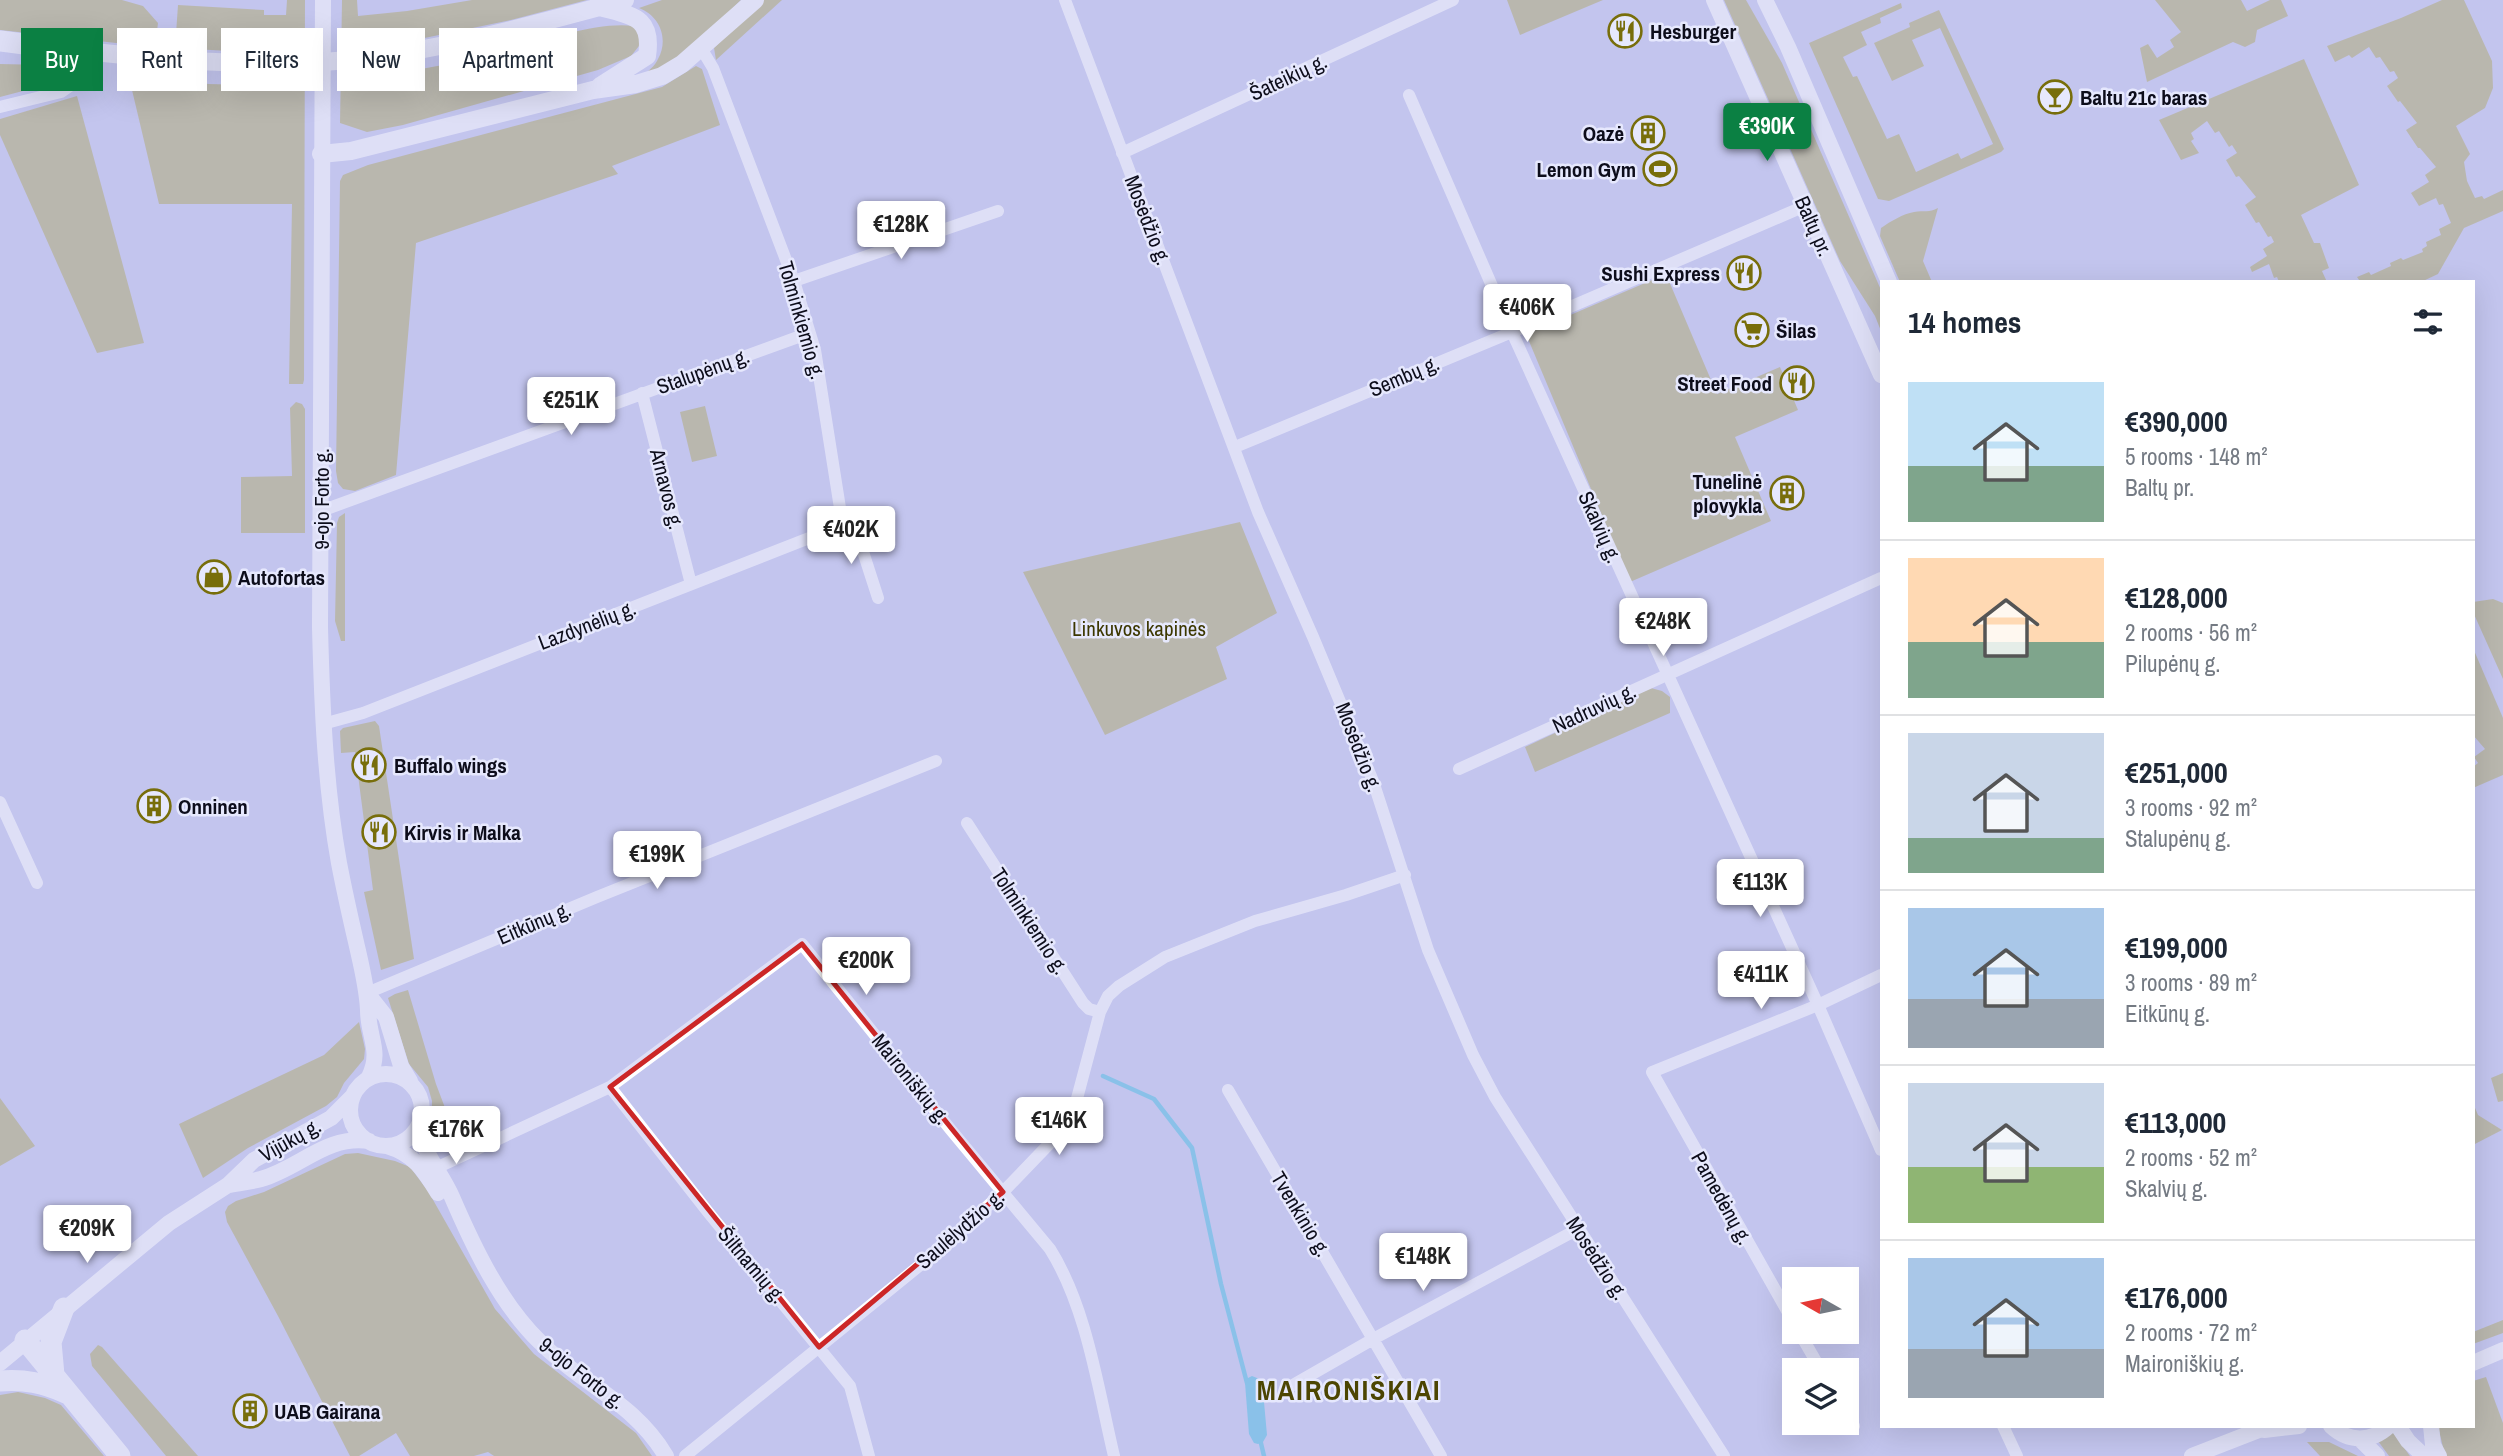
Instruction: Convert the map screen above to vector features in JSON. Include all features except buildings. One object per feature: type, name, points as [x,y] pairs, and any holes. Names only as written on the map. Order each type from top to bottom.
[{"type":"highway","points":[[0,41],[21,44]]},
{"type":"highway","points":[[0,51],[21,49]]},
{"type":"highway","points":[[60,1385],[51,1357],[51,1342],[64,1308]]},
{"type":"highway","points":[[26,1340],[120,1456]]},
{"type":"highway","points":[[0,1381],[20,1379],[60,1385]]},
{"type":"main road","name":"9-ojo Forto g.","points":[[323,0],[320,627],[323,724],[339,861],[367,993],[368,1022],[376,1051],[375,1066],[369,1077]]},
{"type":"main road","points":[[103,52],[258,63],[324,62],[383,55],[482,36],[625,0]]},
{"type":"main road","points":[[321,154],[351,151],[593,90],[636,84],[662,76],[682,64],[755,0]]},
{"type":"main road","name":"Baltų pr.","points":[[1713,0],[1880,372]]},
{"type":"main road","points":[[1765,0],[1788,47],[1888,280]]},
{"type":"main road","points":[[593,90],[647,56],[650,38],[643,24],[634,16],[600,7]]},
{"type":"main road","name":"9-ojo Forto g.","points":[[367,993],[386,1017],[401,1066],[411,1083]]},
{"type":"main road","points":[[391,1073],[402,1076],[411,1083],[418,1092],[423,1114],[419,1125],[406,1140],[387,1146],[369,1142],[360,1135],[351,1117],[352,1096],[362,1082],[369,1077],[391,1073]]},
{"type":"main road","name":"Vijūkų g.","points":[[0,1363],[169,1223],[228,1185],[254,1160],[331,1118],[352,1096]]},
{"type":"main road","name":"9-ojo Forto g.","points":[[419,1125],[430,1168]]},
{"type":"main road","name":"Vijūkų g.","points":[[228,1185],[262,1179],[339,1142],[369,1142]]},
{"type":"main road","name":"9-ojo Forto g.","points":[[387,1146],[410,1155],[430,1168],[452,1197],[458,1216],[507,1302],[541,1344],[645,1426],[666,1456]]},
{"type":"main road","points":[[2475,1361],[2503,1350]]},
{"type":"main road","points":[[2192,1456],[2266,1428]]},
{"type":"main road","points":[[2333,1428],[2345,1436],[2360,1439],[2377,1435],[2386,1428]]},
{"type":"main road","points":[[2399,1428],[2424,1456]]},
{"type":"main road","points":[[2431,1428],[2433,1445],[2439,1456]]},
{"type":"main road","points":[[2360,1439],[2377,1456]]},
{"type":"street","name":"Mosėdžio g.","points":[[1065,0],[1258,512],[1350,722],[1405,874],[1428,950],[1473,1055],[1495,1097],[1724,1456]]},
{"type":"street","name":"Šateikių g.","points":[[1122,153],[1452,0]]},
{"type":"street","name":"Tolminkiemio g.","points":[[701,48],[713,68],[794,281],[815,351],[840,508],[857,533],[878,598]]},
{"type":"street","points":[[0,107],[62,91]]},
{"type":"street","name":"Skalvių g.","points":[[1409,94],[1512,332],[1880,1148]]},
{"type":"street","name":"Sembų g.","points":[[1234,447],[1512,332],[1805,206]]},
{"type":"street","points":[[794,281],[998,211]]},
{"type":"street","name":"Stalupėnų g.","points":[[321,511],[809,333]]},
{"type":"street","name":"Arnavos g.","points":[[642,394],[691,584]]},
{"type":"street","name":"Lazdynėlių g.","points":[[323,724],[363,713],[850,522]]},
{"type":"street","name":"Nadruvių g.","points":[[1459,769],[1880,578]]},
{"type":"street","name":"Eitkūnų g.","points":[[367,993],[936,761]]},
{"type":"street","points":[[0,802],[37,883]]},
{"type":"street","name":"Tolminkiemio g.","points":[[967,822],[1083,1003],[1089,1009],[1100,1012]]},
{"type":"street","name":"Saulėlydžio g.","points":[[685,1456],[951,1240],[1003,1192],[1052,1141],[1075,1106],[1100,1012],[1108,996],[1119,986],[1165,957],[1255,921],[1346,895],[1405,874]]},
{"type":"street","name":"Maironiškių g.","points":[[430,1168],[610,1087],[802,944],[1050,1249],[1071,1287],[1080,1315],[1114,1456]]},
{"type":"street","points":[[1818,1006],[1880,975]]},
{"type":"street","name":"Pamedėnų g.","points":[[1782,1302],[1652,1072],[1818,1006]]},
{"type":"street","name":"Šiltnamių g.","points":[[610,1087],[850,1386],[869,1456]]},
{"type":"street","name":"Tvenkinio g.","points":[[1228,1090],[1375,1338],[1441,1456]]},
{"type":"street","points":[[1286,1389],[1578,1229]]},
{"type":"street","points":[[2004,1428],[2017,1456]]},
{"type":"highlighted area","points":[[802,944],[1003,1192],[819,1347],[610,1087]]},
{"type":"green space","points":[[0,0],[122,0],[143,6],[158,23],[157,28],[117,28],[117,43],[103,42],[103,28],[21,28],[21,32],[0,30]]},
{"type":"green space","points":[[287,0],[305,0],[305,28],[221,28],[221,51],[207,50],[207,28],[176,28],[178,5],[264,10],[264,15],[286,15]]},
{"type":"green space","points":[[342,0],[357,0],[358,16],[472,0],[587,0],[473,28],[439,28],[439,35],[425,38],[425,28],[342,28]]},
{"type":"green space","points":[[662,0],[741,0],[681,56],[643,76],[658,59],[663,44],[657,22],[639,8]]},
{"type":"green space","points":[[764,0],[782,0],[716,60],[714,48]]},
{"type":"green space","points":[[1507,0],[1603,0],[1520,35]]},
{"type":"green space","points":[[1724,0],[1746,0],[1782,63],[1880,288],[1880,328],[1840,261]]},
{"type":"green space","points":[[2155,0],[2241,0],[2247,11],[2270,0],[2281,0],[2288,16],[2257,30],[2255,42],[2245,47],[2233,42],[2147,82],[2140,48],[2148,44],[2157,58],[2174,47],[2170,40],[2181,32]]},
{"type":"green space","points":[[2442,0],[2464,0],[2492,61],[2493,88],[2485,108],[2456,126],[2470,154],[2464,162],[2467,181],[2475,198],[2482,196],[2484,199],[2503,190],[2503,211],[2464,228],[2438,274],[2425,280],[2359,280],[2357,277],[2369,272],[2371,275],[2401,258],[2403,260],[2423,252],[2422,249],[2427,246],[2426,242],[2441,235],[2439,229],[2451,223],[2443,204],[2439,205],[2436,198],[2419,206],[2411,193],[2429,182],[2425,175],[2436,167],[2406,130],[2417,123],[2387,86],[2398,78],[2394,71],[2390,72],[2369,47],[2352,58],[2349,55],[2335,62],[2327,46]]},
{"type":"green space","points":[[1901,3],[1902,8],[1880,18],[1881,23],[1861,32],[1867,45],[1843,57],[1853,77],[1857,76],[1887,139],[1899,134],[1916,172],[1958,153],[1961,159],[1993,144],[1940,28],[1912,40],[1924,66],[1892,81],[1874,43],[1939,10],[2004,149],[1889,201],[1878,199],[1809,43]]},
{"type":"green space","points":[[617,25],[633,26],[639,34],[639,46],[631,56],[577,76],[577,31]]},
{"type":"green space","points":[[2304,59],[2359,185],[2301,215],[2314,243],[2320,243],[2329,268],[2322,271],[2326,280],[2278,280],[2277,277],[2274,278],[2269,264],[2252,272],[2250,267],[2267,256],[2263,249],[2274,242],[2259,222],[2256,223],[2245,205],[2256,197],[2239,176],[2236,177],[2226,160],[2237,153],[2232,145],[2229,147],[2219,131],[2215,133],[2207,121],[2191,133],[2194,139],[2191,141],[2199,153],[2181,160],[2159,120]]},
{"type":"green space","points":[[0,64],[21,64],[23,91],[0,97]]},
{"type":"green space","points":[[439,65],[439,91],[524,91],[403,125],[367,132],[340,123],[341,91],[425,91],[425,68]]},
{"type":"green space","points":[[696,66],[702,69],[720,125],[612,166],[618,174],[416,243],[396,475],[355,491],[343,489],[338,483],[336,471],[340,181],[343,175],[368,165],[662,87]]},
{"type":"green space","points":[[209,84],[221,84],[221,91],[305,91],[303,384],[289,384],[292,204],[159,204],[132,91],[207,91]]},
{"type":"green space","points":[[77,96],[144,343],[97,353],[0,135],[0,119]]},
{"type":"green space","points":[[1938,208],[1923,261],[1931,280],[1899,280],[1880,236],[1881,228],[1906,214]]},
{"type":"green space","points":[[1666,274],[1717,394],[1780,367],[1798,410],[1735,437],[1771,521],[1630,582],[1526,334]]},
{"type":"green space","points":[[296,402],[302,404],[305,409],[305,533],[241,533],[241,477],[292,476],[290,408]]},
{"type":"green space","points":[[705,406],[717,456],[692,462],[680,412]]},
{"type":"green space","points":[[345,513],[345,641],[341,641],[335,621],[337,523],[339,517]]},
{"type":"green space","name":"Linkuvos kapinės","points":[[1240,522],[1277,613],[1216,647],[1227,679],[1105,735],[1023,572]]},
{"type":"green space","points":[[2493,599],[2503,603],[2503,679],[2475,616],[2475,602]]},
{"type":"green space","points":[[2475,653],[2503,718],[2503,775],[2475,787],[2475,765],[2478,763],[2475,756],[2485,749],[2475,737]]},
{"type":"green space","points":[[1651,688],[1670,697],[1670,713],[1535,772],[1525,747]]},
{"type":"green space","points":[[375,721],[379,726],[414,959],[381,970],[364,892],[373,890],[355,752],[341,753],[340,731]]},
{"type":"green space","points":[[408,990],[436,1084],[458,1142],[436,1136],[431,1127],[432,1101],[428,1087],[409,1064],[388,998]]},
{"type":"green space","points":[[359,1022],[365,1049],[364,1059],[344,1083],[337,1097],[326,1106],[248,1148],[203,1178],[179,1124],[324,1055]]},
{"type":"green space","points":[[2503,1073],[2503,1101],[2498,1102],[2491,1078]]},
{"type":"green space","points":[[0,1098],[35,1146],[0,1166]]},
{"type":"green space","points":[[2475,1108],[2478,1115],[2502,1130],[2475,1144]]},
{"type":"green space","points":[[358,1153],[410,1167],[428,1191],[495,1309],[534,1354],[636,1433],[652,1456],[494,1456],[488,1452],[474,1456],[410,1456],[396,1433],[359,1456],[350,1456],[227,1222],[225,1212],[228,1206],[236,1201],[264,1192],[345,1154]]},
{"type":"green space","points":[[2503,1320],[2503,1333],[2475,1343],[2475,1331]]},
{"type":"green space","points":[[98,1345],[198,1456],[166,1456],[92,1366],[90,1354]]},
{"type":"green space","points":[[2486,1377],[2503,1423],[2503,1456],[2445,1456],[2438,1428],[2475,1428],[2475,1380]]},
{"type":"green space","points":[[18,1392],[61,1405],[104,1456],[0,1456],[0,1395]]},
{"type":"green space","points":[[2392,1431],[2410,1456],[2389,1456],[2378,1441]]},
{"type":"green space","points":[[2307,1442],[2329,1442],[2358,1456],[2320,1456]]},
{"type":"water","points":[[1252,1376],[1262,1380],[1267,1435],[1263,1442],[1258,1444],[1254,1443],[1249,1434],[1245,1383],[1246,1379]]},
{"type":"waterway","points":[[1103,1076],[1154,1099],[1192,1148],[1221,1284],[1247,1383]]},
{"type":"waterway","points":[[1260,1439],[1264,1456]]},
{"type":"place","name":"Hesburger","points":[[1625,31]]},
{"type":"place","name":"Baltu 21c baras","points":[[2055,97]]},
{"type":"place","name":"Oazė","points":[[1648,133]]},
{"type":"place","name":"Lemon Gym","points":[[1660,169]]},
{"type":"place","name":"Sushi Express","points":[[1744,273]]},
{"type":"place","name":"Šilas","points":[[1752,330]]},
{"type":"place","name":"Street Food","points":[[1797,383]]},
{"type":"place","name":"Tunelinė plovykla","points":[[1787,493]]},
{"type":"place","name":"Autofortas","points":[[214,577]]},
{"type":"place","name":"Buffalo wings","points":[[369,765]]},
{"type":"place","name":"Onninen","points":[[154,806]]},
{"type":"place","name":"Kirvis ir Malka","points":[[379,832]]},
{"type":"place","name":"UAB Gairana","points":[[250,1411]]},
{"type":"district","name":"MAIRONIŠKIAI","points":[[1349,1390]]}]
